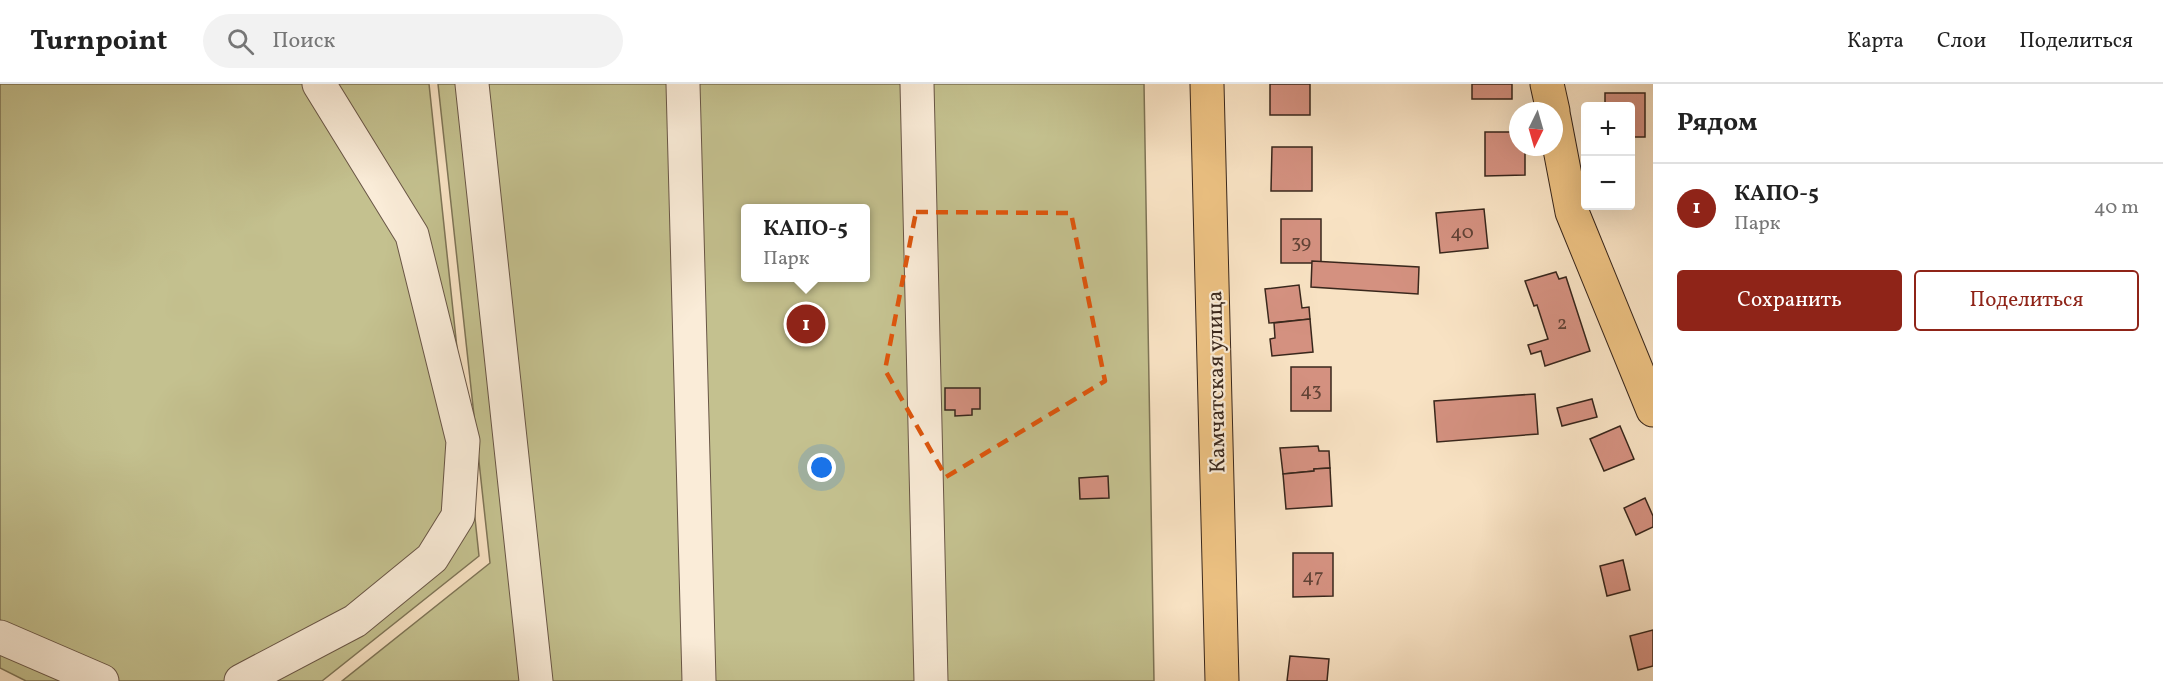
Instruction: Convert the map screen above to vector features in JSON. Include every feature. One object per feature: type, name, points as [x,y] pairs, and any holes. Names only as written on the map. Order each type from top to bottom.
[{"type":"main road","name":"Камчатская улица","points":[[1207,84],[1222,681]]},
{"type":"main road","points":[[1548,84],[1551,102]]},
{"type":"main road","points":[[1561,156],[1572,213],[1653,410]]},
{"type":"lane","points":[[242,681],[355,621],[432,558],[458,516],[463,441],[412,235],[319,84]]},
{"type":"lane","points":[[472,84],[536,681]]},
{"type":"lane","points":[[683,84],[699,681]]},
{"type":"lane","points":[[917,84],[931,681]]},
{"type":"lane","points":[[0,637],[102,681]]},
{"type":"highlighted area","points":[[916,212],[1071,213],[1105,381],[946,477],[885,370]]},
{"type":"shaded area","points":[[0,84],[429,84],[479,556],[322,681],[26,681],[0,668]]},
{"type":"shaded area","points":[[438,84],[1144,84],[1154,681],[342,681],[490,563]]},
{"type":"building","points":[[1270,84],[1310,84],[1310,115],[1270,115]]},
{"type":"building","points":[[1472,84],[1512,84],[1512,99],[1472,99]]},
{"type":"building","points":[[1605,93],[1645,93],[1645,137],[1635,137],[1635,102],[1605,102]]},
{"type":"building","points":[[1485,132],[1509,132],[1509,156],[1525,156],[1525,175],[1485,176]]},
{"type":"building","points":[[1272,147],[1312,147],[1312,191],[1271,191]]},
{"type":"building","points":[[1484,209],[1488,248],[1440,253],[1436,213]]},
{"type":"building","points":[[1281,219],[1321,219],[1321,263],[1281,263]]},
{"type":"building","points":[[1312,261],[1419,267],[1418,294],[1311,287]]},
{"type":"building","points":[[1556,272],[1559,279],[1566,277],[1590,351],[1545,366],[1541,351],[1531,354],[1528,345],[1548,339],[1537,305],[1534,306],[1525,281]]},
{"type":"building","points":[[1299,285],[1302,308],[1309,307],[1310,319],[1269,323],[1265,289]]},
{"type":"building","points":[[1310,319],[1313,352],[1272,356],[1270,339],[1275,338],[1274,323]]},
{"type":"building","points":[[1291,367],[1331,367],[1331,411],[1291,411]]},
{"type":"building","points":[[945,388],[980,388],[980,409],[972,409],[972,415],[955,416],[955,410],[945,410]]},
{"type":"building","points":[[1535,394],[1538,434],[1437,442],[1434,401]]},
{"type":"building","points":[[1592,399],[1597,417],[1562,426],[1557,408]]},
{"type":"building","points":[[1620,426],[1634,459],[1604,471],[1590,439]]},
{"type":"building","points":[[1318,446],[1319,451],[1329,451],[1330,468],[1283,474],[1280,448]]},
{"type":"building","points":[[1330,468],[1332,506],[1286,509],[1283,474]]},
{"type":"building","points":[[1108,476],[1109,498],[1080,499],[1079,478]]},
{"type":"building","points":[[1645,498],[1653,516],[1653,527],[1636,535],[1624,508]]},
{"type":"building","points":[[1293,553],[1333,553],[1333,596],[1293,597]]},
{"type":"building","points":[[1623,560],[1630,590],[1607,596],[1600,566]]},
{"type":"building","points":[[1653,630],[1653,666],[1638,670],[1630,636]]},
{"type":"building","points":[[1290,656],[1329,659],[1327,681],[1287,681]]},
{"type":"place","name":"КАПО-5","points":[[806,324]]}]
